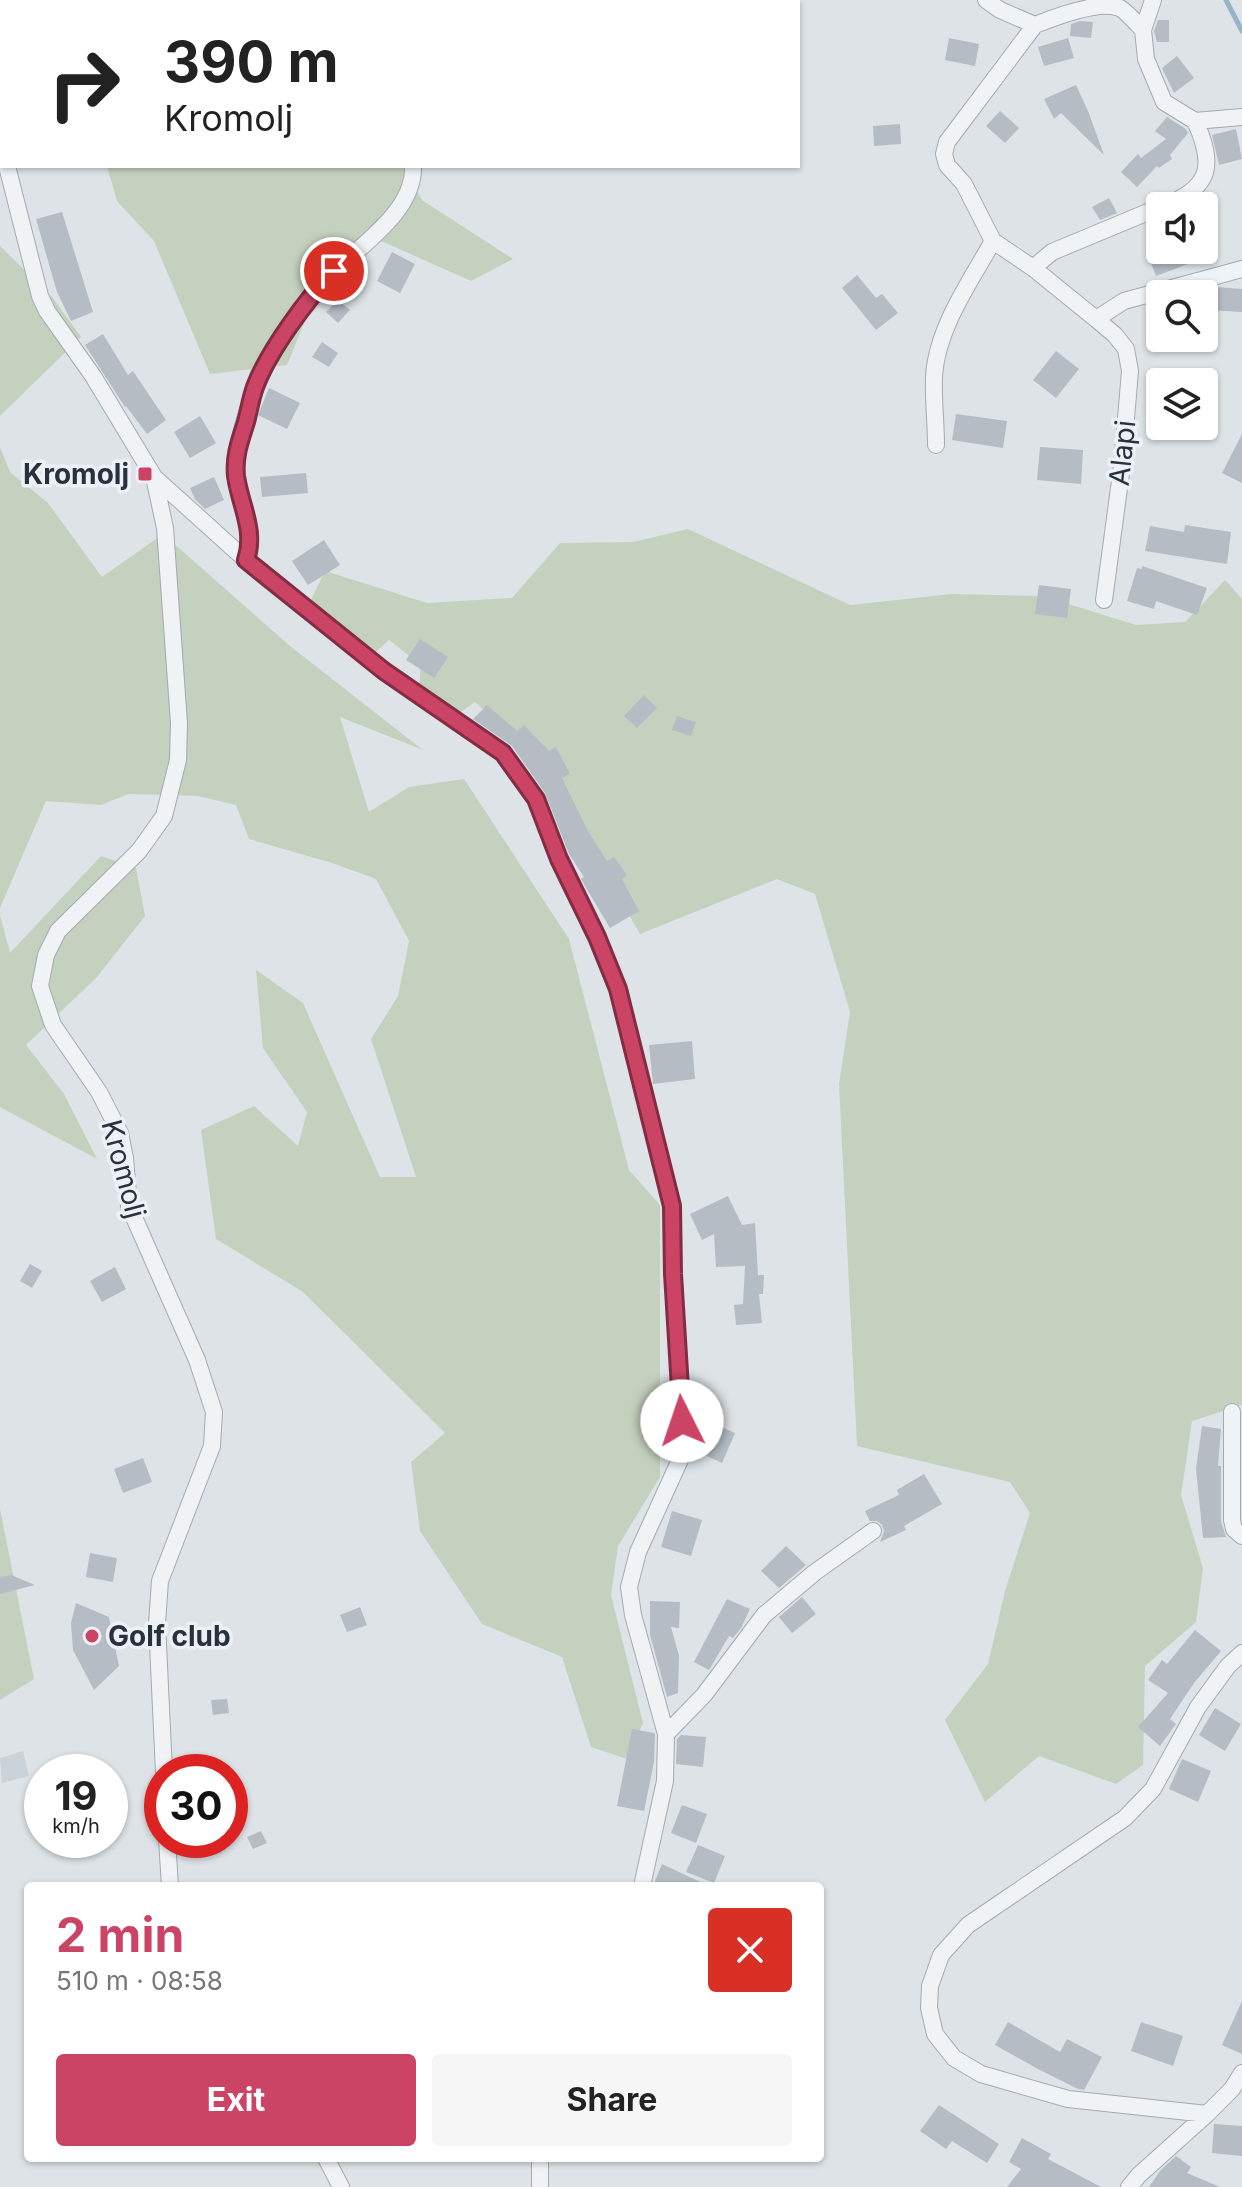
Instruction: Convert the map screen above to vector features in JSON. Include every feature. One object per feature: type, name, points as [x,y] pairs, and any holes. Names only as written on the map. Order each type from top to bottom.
[{"type":"street","points":[[986,0],[1000,10],[1035,25],[1062,14],[1107,3],[1119,7],[1143,30]]},
{"type":"street","points":[[1153,0],[1143,30],[1146,59],[1164,102],[1195,121],[1203,139],[1203,181],[1191,192]]},
{"type":"street","name":"Alapi","points":[[1035,25],[947,142],[944,154],[947,165],[964,184],[993,241],[1033,268],[1096,319],[1126,349],[1130,371],[1122,466],[1104,600]]},
{"type":"street","points":[[1195,121],[1242,117]]},
{"type":"street","name":"Kromolj","points":[[7,168],[35,281],[47,311],[93,376],[154,477],[165,528],[179,723],[178,760],[164,816],[139,851],[58,931],[46,955],[40,986],[53,1025],[99,1092],[120,1133],[129,1206],[197,1360],[214,1412],[212,1446],[160,1581],[157,1623],[163,1754]]},
{"type":"street","points":[[246,560],[250,547],[244,504],[236,477],[236,452],[255,386],[272,354],[319,286],[396,213],[413,168]]},
{"type":"street","points":[[1033,268],[1052,252],[1146,214]]},
{"type":"street","points":[[936,445],[934,376],[938,354],[949,322],[993,241]]},
{"type":"street","points":[[1096,319],[1124,301],[1242,269]]},
{"type":"street","points":[[154,477],[246,560],[384,671],[503,753],[536,799],[559,859],[618,989],[672,1206],[684,1451],[638,1552],[629,1587],[633,1615],[666,1734],[665,1781],[643,1882]]},
{"type":"street","points":[[1232,1412],[1232,1520],[1234,1529],[1242,1536]]},
{"type":"street","points":[[666,1734],[704,1695],[764,1615],[814,1573],[873,1531]]},
{"type":"street","points":[[1207,2114],[1068,2099],[981,2074],[954,2058],[935,2034],[929,2008],[930,1986],[941,1955],[968,1925],[1125,1818],[1153,1789],[1198,1707],[1228,1666],[1242,1653]]},
{"type":"street","points":[[168,1858],[170,1882]]},
{"type":"street","points":[[1129,2187],[1232,2089],[1242,2073]]},
{"type":"street","points":[[328,2162],[341,2187]]},
{"type":"street","points":[[540,2162],[540,2187]]},
{"type":"shaded area","points":[[23,1751],[24,1777],[2,1783],[0,1758]]},
{"type":"green space","points":[[108,168],[404,168],[422,200],[513,259],[471,281],[379,240],[305,321],[287,365],[210,374],[154,241],[117,201]]},
{"type":"green space","points":[[0,246],[52,297],[81,337],[0,416]]},
{"type":"green space","points":[[0,447],[10,472],[48,503],[102,577],[163,534],[290,646],[423,750],[340,717],[369,812],[409,787],[464,779],[569,939],[629,1170],[660,1205],[660,1477],[618,1546],[611,1595],[643,1723],[627,1759],[591,1747],[562,1657],[482,1624],[420,1531],[411,1462],[445,1433],[303,1292],[216,1239],[201,1130],[254,1106],[298,1146],[307,1112],[263,1048],[256,970],[303,1003],[380,1177],[416,1177],[371,1039],[398,996],[409,941],[376,879],[249,839],[236,805],[198,796],[128,794],[101,805],[46,801],[0,908]]},
{"type":"green space","points":[[688,529],[850,605],[952,594],[1043,596],[1136,625],[1185,622],[1225,580],[1242,599],[1242,1405],[1192,1421],[1181,1495],[1203,1568],[1196,1622],[1145,1666],[1143,1765],[1116,1784],[1039,1756],[985,1802],[945,1720],[988,1664],[1005,1591],[1030,1513],[1010,1482],[857,1446],[839,1084],[850,1012],[815,894],[777,879],[640,934],[591,848],[555,776],[475,702],[445,723],[418,700],[421,665],[389,640],[367,660],[305,612],[325,571],[427,603],[512,598],[560,543],[633,542]]},
{"type":"green space","points":[[101,856],[136,868],[145,916],[97,977],[26,1045],[64,1094],[97,1159],[0,1107],[0,915],[10,953]]},
{"type":"green space","points":[[0,1509],[34,1679],[0,1700]]},
{"type":"building","points":[[1158,20],[1169,20],[1169,42],[1157,42],[1154,31]]},
{"type":"building","points":[[1093,22],[1091,38],[1070,36],[1071,24]]},
{"type":"building","points":[[949,38],[979,44],[975,66],[945,60]]},
{"type":"building","points":[[1068,38],[1074,58],[1044,66],[1038,47]]},
{"type":"building","points":[[1177,56],[1194,78],[1174,93],[1162,68]]},
{"type":"building","points":[[1076,85],[1104,155],[1061,113],[1054,119],[1044,99]]},
{"type":"building","points":[[1000,111],[1019,128],[1005,143],[986,126]]},
{"type":"building","points":[[1167,117],[1188,133],[1170,155],[1172,159],[1159,168],[1157,166],[1137,187],[1121,172],[1138,154],[1141,158],[1166,139],[1155,131]]},
{"type":"building","points":[[900,124],[901,144],[874,146],[873,126]]},
{"type":"building","points":[[1236,129],[1242,159],[1219,165],[1212,135]]},
{"type":"building","points":[[1109,198],[1117,213],[1100,220],[1092,207]]},
{"type":"building","points":[[62,212],[93,312],[71,321],[57,292],[36,219]]},
{"type":"building","points":[[392,252],[415,264],[400,293],[377,281]]},
{"type":"building","points":[[1151,264],[1188,264],[1156,276]]},
{"type":"building","points":[[857,275],[876,298],[882,294],[898,313],[876,330],[842,288]]},
{"type":"building","points":[[1218,287],[1242,289],[1242,312],[1218,311]]},
{"type":"building","points":[[338,300],[350,310],[338,323],[326,312]]},
{"type":"building","points":[[103,334],[128,375],[133,371],[166,420],[147,434],[125,407],[85,345]]},
{"type":"building","points":[[322,342],[338,353],[329,367],[312,357]]},
{"type":"building","points":[[1056,351],[1079,369],[1056,398],[1033,380]]},
{"type":"building","points":[[269,388],[300,403],[287,429],[258,415]]},
{"type":"building","points":[[956,414],[1007,421],[1003,448],[952,440]]},
{"type":"building","points":[[200,416],[216,443],[190,458],[174,432]]},
{"type":"building","points":[[1242,434],[1242,483],[1222,473]]},
{"type":"building","points":[[1040,447],[1083,450],[1081,484],[1037,480]]},
{"type":"building","points":[[306,473],[308,493],[262,497],[260,477]]},
{"type":"building","points":[[214,477],[224,500],[205,509],[190,488]]},
{"type":"building","points":[[1185,525],[1231,532],[1227,564],[1145,551],[1150,526],[1184,532]]},
{"type":"building","points":[[324,540],[340,565],[308,585],[292,561]]},
{"type":"building","points":[[1142,566],[1207,588],[1197,615],[1156,601],[1154,609],[1127,601],[1137,568],[1142,569]]},
{"type":"building","points":[[1039,585],[1071,589],[1067,618],[1035,614]]},
{"type":"building","points":[[420,639],[448,657],[434,678],[406,660]]},
{"type":"building","points":[[644,695],[657,708],[637,728],[624,716]]},
{"type":"building","points":[[487,705],[517,731],[524,725],[549,751],[556,747],[570,774],[562,778],[588,831],[607,861],[614,857],[627,875],[622,879],[639,911],[610,928],[581,879],[584,877],[569,854],[545,793],[512,746],[473,719]]},
{"type":"building","points":[[677,716],[696,722],[691,736],[672,730]]},
{"type":"building","points":[[692,1041],[695,1079],[653,1084],[649,1045]]},
{"type":"building","points":[[728,1196],[742,1225],[755,1223],[758,1275],[764,1275],[763,1294],[759,1294],[762,1323],[736,1325],[734,1305],[743,1304],[745,1266],[716,1267],[714,1234],[702,1240],[690,1214]]},
{"type":"building","points":[[30,1264],[42,1271],[32,1288],[20,1281]]},
{"type":"building","points":[[115,1267],[126,1289],[102,1302],[90,1281]]},
{"type":"building","points":[[710,1422],[735,1433],[722,1463],[696,1451]]},
{"type":"building","points":[[1202,1426],[1221,1429],[1218,1466],[1221,1466],[1221,1522],[1226,1537],[1203,1538],[1196,1469]]},
{"type":"building","points":[[143,1458],[152,1482],[123,1493],[114,1469]]},
{"type":"building","points":[[924,1474],[942,1504],[904,1526],[906,1530],[880,1542],[884,1531],[882,1525],[870,1521],[865,1511],[899,1495],[897,1490]]},
{"type":"building","points":[[672,1511],[702,1520],[691,1556],[661,1547]]},
{"type":"building","points":[[786,1546],[806,1565],[779,1588],[761,1571]]},
{"type":"building","points":[[90,1553],[117,1558],[113,1582],[86,1577]]},
{"type":"building","points":[[11,1575],[35,1585],[0,1594],[0,1578]]},
{"type":"building","points":[[802,1597],[816,1614],[792,1633],[779,1617]]},
{"type":"building","points":[[727,1599],[750,1609],[741,1628],[733,1638],[729,1636],[709,1670],[694,1662]]},
{"type":"building","points":[[650,1601],[680,1602],[679,1628],[671,1627],[679,1656],[678,1693],[667,1697],[650,1635]]},
{"type":"building","name":"Golf club","points":[[76,1603],[109,1617],[119,1666],[94,1690],[73,1650],[71,1623]]},
{"type":"building","points":[[360,1607],[367,1625],[347,1632],[340,1615]]},
{"type":"building","points":[[1195,1630],[1221,1651],[1170,1719],[1176,1724],[1160,1746],[1138,1727],[1168,1693],[1148,1680],[1162,1660],[1167,1664]]},
{"type":"building","points":[[227,1699],[229,1713],[213,1715],[211,1700]]},
{"type":"building","points":[[1215,1708],[1241,1724],[1225,1751],[1199,1735]]},
{"type":"building","points":[[632,1729],[655,1735],[654,1762],[644,1811],[617,1806]]},
{"type":"building","points":[[681,1735],[706,1737],[703,1767],[676,1764],[677,1739]]},
{"type":"building","points":[[1182,1759],[1211,1771],[1198,1802],[1169,1789]]},
{"type":"building","points":[[682,1805],[707,1814],[696,1843],[671,1833]]},
{"type":"building","points":[[261,1831],[267,1843],[253,1849],[248,1837]]},
{"type":"building","points":[[698,1845],[725,1856],[714,1882],[686,1872]]},
{"type":"building","points":[[662,1864],[700,1882],[655,1882]]},
{"type":"building","points":[[1242,2001],[1242,2054],[1222,2045]]},
{"type":"building","points":[[1008,2022],[1060,2052],[1067,2039],[1102,2057],[1084,2090],[995,2045]]},
{"type":"building","points":[[1141,2022],[1183,2036],[1173,2066],[1131,2051]]},
{"type":"building","points":[[939,2105],[999,2144],[987,2163],[952,2141],[946,2149],[920,2131]]},
{"type":"building","points":[[1214,2124],[1242,2126],[1242,2156],[1212,2153]]},
{"type":"building","points":[[1022,2138],[1051,2154],[1048,2159],[1101,2187],[1007,2187],[1021,2169],[1009,2162]]},
{"type":"building","points":[[1176,2156],[1191,2167],[1187,2173],[1220,2187],[1149,2187]]},
{"type":"waterway","points":[[1226,0],[1242,31]]},
{"type":"place","name":"Kromolj","points":[[145,474]]},
{"type":"place","name":"Golf club","points":[[92,1636]]},
{"type":"route","points":[[334,271],[319,286],[272,354],[255,386],[236,452],[236,477],[244,504],[250,547],[246,560],[384,671],[503,753],[536,799],[559,859],[618,989],[672,1206],[682,1421]]}]
